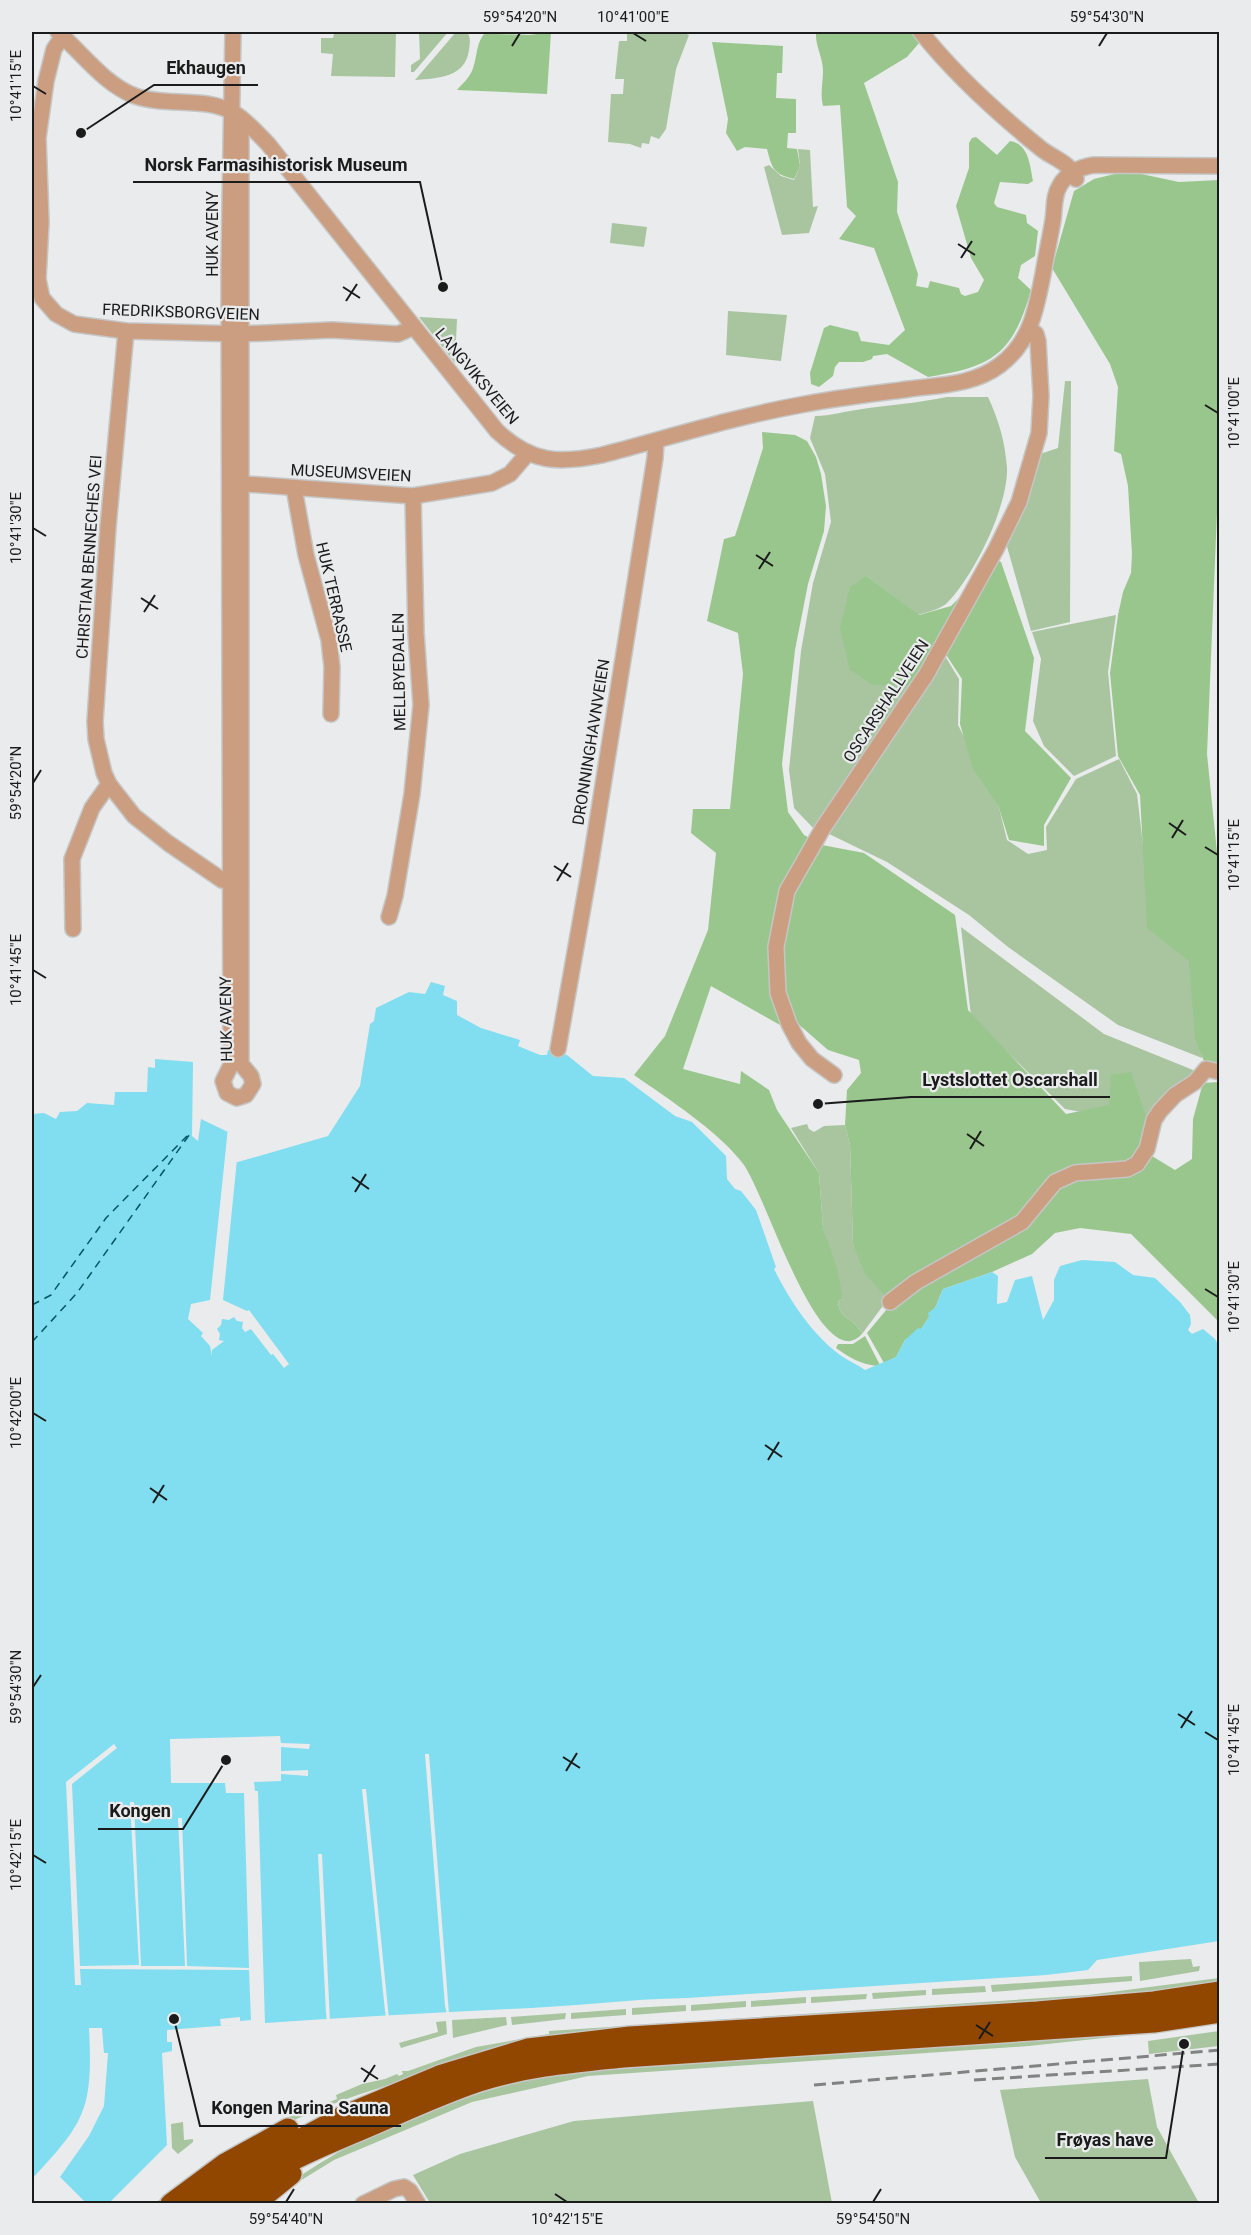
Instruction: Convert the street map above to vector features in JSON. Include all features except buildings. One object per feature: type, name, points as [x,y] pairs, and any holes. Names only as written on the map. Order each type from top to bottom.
[{"type":"highway","points":[[198,2204],[262,2160],[344,2116],[442,2075],[528,2049],[572,2043],[1037,2012],[1154,2002],[1220,1992]]},
{"type":"highway","points":[[225,2204],[267,2175],[310,2151],[409,2108],[481,2081],[555,2064],[623,2057],[1154,2022],[1220,2012]]},
{"type":"highway","points":[[171,2204],[225,2164],[299,2123],[352,2100],[384,2099]]},
{"type":"highway","points":[[254,2204],[300,2166],[349,2135]]},
{"type":"street","name":"HUK AVENY","points":[[233,32],[236,115],[237,967],[242,1064],[251,1076],[253,1084],[246,1095],[237,1098],[227,1093],[223,1081],[231,1065],[237,967]]},
{"type":"street","points":[[921,32],[978,96],[1047,154],[1053,166],[1072,177],[1116,165],[1220,166]]},
{"type":"street","name":"LANGVIKSVEIEN","points":[[60,34],[114,84],[128,93],[144,99],[215,106],[236,115],[268,144],[497,430],[512,444],[528,453],[551,460],[574,460],[782,408],[948,384],[980,377],[991,372],[1021,345],[1030,329],[1054,217],[1072,177]]},
{"type":"street","name":"FREDRIKSBORGVEIEN","points":[[60,34],[49,69],[38,138],[40,188],[38,279],[45,303],[57,314],[74,324],[126,332],[236,333],[332,330],[398,334],[414,327]]},
{"type":"street","name":"OSCARSHALLVEIEN","points":[[834,1075],[812,1059],[799,1043],[789,1024],[778,993],[776,947],[787,891],[823,828],[926,675],[996,549],[1019,502],[1039,433],[1041,396],[1038,341],[1036,334],[1030,329]]},
{"type":"street","name":"CHRISTIAN BENNECHES VEI","points":[[126,332],[108,528],[95,721],[96,739],[109,784],[134,816],[225,882],[237,883]]},
{"type":"street","name":"DRONNINGHAVNVEIEN","points":[[558,1049],[590,867],[656,441]]},
{"type":"street","name":"MUSEUMSVEIEN","points":[[236,483],[413,496],[492,483],[510,474],[528,453]]},
{"type":"street","name":"HUK TERRASSE","points":[[294,488],[306,555],[329,640],[332,667],[331,714]]},
{"type":"street","name":"MELLBYEDALEN","points":[[389,917],[395,896],[412,794],[420,713],[413,496]]},
{"type":"street","points":[[73,929],[72,859],[92,808],[109,784]]},
{"type":"street","points":[[890,1302],[916,1282],[1022,1222],[1055,1182],[1075,1173],[1127,1169],[1137,1164],[1147,1149],[1154,1120],[1160,1111],[1175,1095],[1195,1082],[1206,1069],[1220,1072]]},
{"type":"street","points":[[363,2204],[399,2187],[407,2188],[414,2197]]},
{"type":"green space","points":[[317,32],[396,32],[395,77],[331,76],[333,54],[321,53],[321,38],[333,38],[334,34],[317,34]]},
{"type":"green space","points":[[419,32],[448,32],[414,72],[411,72],[411,65],[420,59]]},
{"type":"green space","points":[[456,32],[467,32],[470,38],[469,50],[462,66],[449,75],[415,80]]},
{"type":"green space","points":[[486,32],[530,35],[551,32],[547,94],[457,90],[472,71],[478,45]]},
{"type":"green space","points":[[627,32],[682,32],[689,35],[676,69],[666,129],[659,139],[651,136],[649,144],[642,143],[641,148],[630,144],[608,142],[611,94],[623,94],[624,79],[615,79],[619,41],[627,41]]},
{"type":"green space","points":[[816,32],[912,32],[920,42],[907,57],[864,83],[898,182],[897,212],[918,274],[916,286],[928,288],[930,281],[959,288],[961,294],[965,296],[978,292],[984,280],[971,258],[956,206],[969,168],[969,143],[972,138],[976,137],[997,155],[1010,141],[1021,146],[1028,156],[1033,181],[1028,184],[1000,182],[994,203],[997,207],[1026,215],[1027,223],[1038,231],[1035,256],[1021,265],[1018,278],[1031,290],[1024,312],[1008,343],[984,362],[969,368],[928,377],[887,354],[873,356],[872,359],[863,362],[839,362],[833,376],[819,387],[811,384],[810,373],[824,328],[830,325],[858,332],[861,341],[889,345],[905,330],[874,248],[839,239],[856,216],[847,207],[840,105],[823,106],[823,66]]},
{"type":"green space","points":[[712,42],[783,46],[782,73],[777,73],[776,98],[796,99],[796,133],[788,133],[787,148],[797,149],[800,166],[794,179],[774,169],[767,149],[745,147],[737,151],[726,133],[728,119]]},
{"type":"green space","points":[[798,149],[810,150],[813,207],[818,206],[809,233],[782,235],[764,167],[769,165],[781,176],[794,180],[800,166]]},
{"type":"green space","points":[[1127,171],[1179,182],[1219,180],[1220,440],[1207,754],[1220,882],[1219,1068],[1206,1066],[1195,1039],[1189,961],[1147,928],[1140,795],[1118,756],[1110,673],[1118,615],[1123,592],[1131,573],[1132,554],[1128,486],[1121,454],[1114,451],[1118,387],[1110,364],[1052,268],[1074,191],[1094,179]]},
{"type":"green space","points":[[612,223],[647,227],[644,247],[610,243]]},
{"type":"green space","points":[[728,311],[787,315],[781,361],[726,355]]},
{"type":"green space","points":[[419,317],[457,319],[455,363]]},
{"type":"green space","points":[[1065,381],[1071,381],[1070,622],[1031,631],[1006,543],[1037,455],[1058,448]]},
{"type":"green space","points":[[947,397],[988,397],[1005,449],[1007,468],[1002,502],[988,540],[978,558],[958,590],[942,607],[918,615],[867,576],[915,685],[816,831],[794,808],[789,770],[801,651],[813,583],[831,522],[825,474],[810,438],[815,416]]},
{"type":"green space","points":[[762,432],[795,435],[807,441],[816,457],[821,474],[826,506],[824,531],[808,584],[795,650],[782,764],[788,812],[804,835],[822,845],[864,853],[955,915],[968,1010],[1066,1114],[1109,1105],[1111,1075],[1131,1072],[1146,1116],[1142,1150],[1175,1170],[1192,1159],[1193,1119],[1203,1083],[1219,1082],[1219,1322],[1131,1234],[1080,1228],[1055,1233],[1032,1254],[992,1272],[943,1289],[935,1308],[921,1329],[905,1340],[896,1357],[884,1363],[867,1333],[892,1303],[865,1274],[853,1244],[850,1145],[845,1125],[847,1090],[861,1073],[859,1060],[828,1050],[796,1022],[780,1025],[711,986],[683,1069],[740,1084],[741,1071],[769,1090],[777,1110],[819,1173],[823,1228],[837,1268],[843,1299],[838,1301],[839,1308],[862,1334],[849,1341],[831,1333],[802,1291],[744,1165],[708,1129],[634,1075],[665,1036],[708,930],[716,853],[691,833],[693,809],[730,809],[743,674],[738,633],[707,621],[724,539],[735,536],[763,448]]},
{"type":"green space","points":[[997,560],[1001,562],[1034,658],[1025,731],[1071,778],[1044,825],[1044,846],[1009,840],[998,805],[973,769],[960,724],[962,679],[943,650],[915,685],[873,685],[850,670],[840,629],[850,587],[867,576],[919,615],[951,606]]},
{"type":"green space","points":[[1116,615],[1108,672],[1116,756],[1074,776],[1044,746],[1033,721],[1041,659],[1032,632]]},
{"type":"green space","points":[[942,651],[959,679],[958,725],[998,804],[1007,840],[1028,854],[1047,850],[1046,827],[1076,779],[1119,759],[1137,794],[1152,922],[1191,961],[1202,1058],[1118,1025],[1008,947],[969,915],[887,862],[825,832]]},
{"type":"green space","points":[[961,927],[1104,1034],[1198,1072],[1143,1123],[1065,1109],[971,1016]]},
{"type":"green space","points":[[807,1124],[814,1132],[824,1126],[845,1125],[850,1145],[853,1244],[888,1299],[862,1334],[839,1308],[838,1301],[843,1299],[823,1228],[819,1173],[791,1128]]},
{"type":"green space","points":[[865,1336],[880,1365],[860,1362],[836,1348],[838,1344],[853,1344]]},
{"type":"green space","points":[[1191,1959],[1193,1967],[1200,1966],[1199,1971],[1140,1981],[1139,1962]]},
{"type":"green space","points":[[1132,1976],[1132,1981],[992,1992],[991,1985]]},
{"type":"green space","points":[[1219,1978],[1219,1982],[1203,1986],[398,2082],[326,2106],[292,2121],[234,2154],[164,2203],[154,2204],[179,2184],[301,2110],[304,2112],[337,2099],[336,2095],[362,2084],[397,2074],[399,2076],[403,2074],[402,2071],[408,2071],[476,2047],[549,2034],[549,2031],[1088,1995]]},
{"type":"green space","points":[[985,1986],[986,1992],[932,1995],[932,1989]]},
{"type":"green space","points":[[926,1990],[926,1995],[873,1999],[872,1993]]},
{"type":"green space","points":[[867,1994],[866,1999],[811,2003],[811,1997]]},
{"type":"green space","points":[[806,1997],[806,2003],[751,2007],[751,2001]]},
{"type":"green space","points":[[746,2001],[746,2007],[691,2011],[691,2005]]},
{"type":"green space","points":[[686,2005],[686,2011],[632,2015],[632,2008]]},
{"type":"green space","points":[[626,2009],[626,2015],[571,2019],[571,2013]]},
{"type":"green space","points":[[566,2013],[565,2019],[512,2025],[511,2017]]},
{"type":"green space","points":[[506,2017],[507,2025],[453,2038],[452,2020]]},
{"type":"green space","points":[[446,2021],[447,2034],[401,2048],[399,2043],[438,2032],[436,2022]]},
{"type":"green space","points":[[1219,2031],[1219,2046],[1149,2054],[1148,2041]]},
{"type":"green space","points":[[1122,2033],[1122,2036],[1029,2046],[588,2076],[472,2102],[334,2160],[295,2184],[273,2203],[264,2204],[328,2158],[363,2139],[436,2108],[549,2074]]},
{"type":"green space","points":[[1148,2079],[1157,2127],[1199,2203],[1041,2203],[1015,2157],[1000,2090]]},
{"type":"green space","points":[[813,2101],[832,2203],[430,2203],[413,2175],[460,2154],[574,2121]]},
{"type":"green space","points":[[183,2122],[184,2140],[193,2139],[193,2142],[178,2154],[172,2148],[171,2124]]},
{"type":"water","points":[[431,982],[445,986],[443,995],[457,1001],[457,1015],[481,1028],[520,1040],[518,1046],[540,1055],[547,1055],[548,1050],[567,1055],[593,1076],[624,1078],[675,1116],[692,1122],[726,1156],[727,1179],[735,1189],[741,1191],[756,1210],[776,1267],[774,1269],[802,1316],[829,1346],[865,1370],[896,1357],[905,1340],[918,1328],[921,1329],[929,1317],[928,1313],[935,1308],[943,1289],[992,1272],[998,1276],[997,1304],[1007,1302],[1015,1280],[1032,1276],[1043,1320],[1054,1300],[1054,1280],[1060,1266],[1082,1260],[1115,1262],[1133,1275],[1155,1278],[1190,1315],[1191,1324],[1188,1330],[1192,1334],[1203,1329],[1215,1339],[1220,1348],[1219,1941],[1097,1960],[1088,1970],[1046,1975],[167,2030],[167,2042],[172,2042],[172,2051],[162,2053],[167,2145],[109,2203],[86,2203],[60,2177],[89,2136],[104,2106],[108,2053],[104,2053],[102,2028],[89,2028],[89,2078],[82,2112],[64,2142],[32,2179],[32,1114],[44,1113],[56,1119],[60,1112],[77,1111],[87,1103],[114,1105],[115,1092],[147,1092],[148,1067],[155,1068],[155,1059],[193,1062],[192,1136],[198,1141],[201,1119],[228,1132],[225,1161],[238,1162],[328,1136],[360,1086],[370,1024],[374,1021],[376,1008],[409,992],[425,994]]},
{"type":"pier","points":[[228,1128],[231,1132],[228,1158],[237,1159],[223,1300],[249,1310],[289,1364],[284,1368],[251,1329],[245,1332],[242,1328],[243,1322],[237,1321],[234,1317],[229,1320],[222,1319],[217,1329],[220,1334],[219,1340],[224,1341],[212,1350],[212,1356],[210,1346],[201,1336],[203,1333],[188,1319],[191,1304],[210,1300]]},
{"type":"pier","points":[[280,1736],[281,1743],[310,1744],[309,1749],[281,1747],[281,1771],[308,1770],[308,1776],[281,1774],[281,1781],[254,1782],[255,1791],[258,1791],[265,2024],[221,2026],[220,2019],[240,2017],[240,2021],[251,2020],[249,1970],[80,1969],[81,1985],[75,1985],[66,1782],[114,1744],[117,1748],[72,1784],[80,1966],[139,1965],[130,1802],[134,1802],[141,1966],[185,1966],[178,1818],[182,1818],[187,1966],[249,1968],[244,1793],[226,1793],[225,1783],[171,1783],[170,1739]]},
{"type":"pier","points":[[425,1754],[429,1754],[449,2014],[445,2006]]},
{"type":"pier","points":[[362,1789],[366,1789],[389,2019],[386,2019],[385,2011]]},
{"type":"pier","points":[[318,1854],[322,1854],[330,2022],[327,2022],[326,2013]]},
{"type":"ferry route","points":[[32,1342],[77,1293],[192,1131]]},
{"type":"ferry route","points":[[32,1305],[51,1295],[106,1218],[187,1136]]},
{"type":"railway","points":[[814,2085],[1220,2050]]},
{"type":"railway","points":[[974,2080],[1220,2064]]},
{"type":"place","name":"Ekhaugen","points":[[81,133]]},
{"type":"place","name":"Norsk Farmasihistorisk Museum","points":[[443,287]]},
{"type":"place","name":"Lystslottet Oscarshall","points":[[818,1104]]},
{"type":"place","name":"Kongen","points":[[226,1760]]},
{"type":"place","name":"Kongen Marina Sauna","points":[[174,2019]]},
{"type":"place","name":"Frøyas have","points":[[1184,2044]]}]
